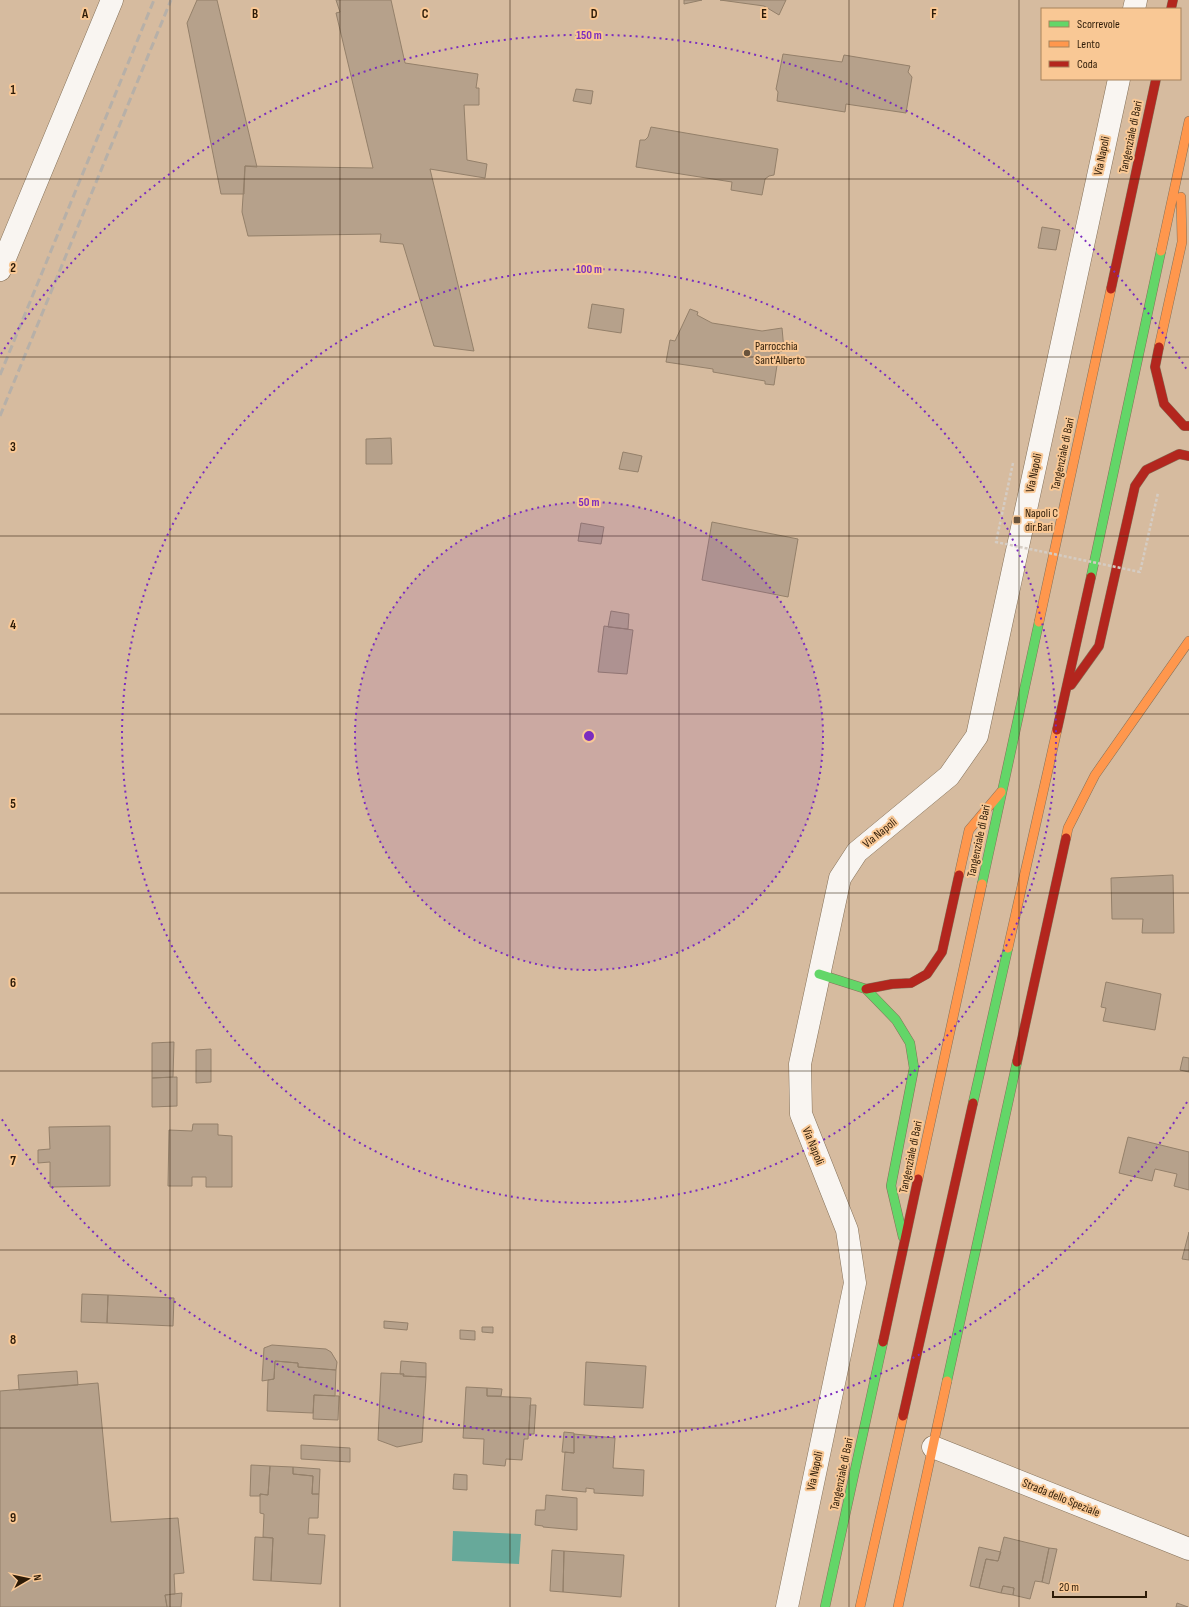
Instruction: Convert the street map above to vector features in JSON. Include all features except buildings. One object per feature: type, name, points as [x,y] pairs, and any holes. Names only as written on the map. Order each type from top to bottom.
[{"type":"main road","name":"Tangenziale di Bari","points":[[824,1607],[1003,790],[1156,80]]},
{"type":"main road","points":[[860,1607],[1066,692],[1189,120]]},
{"type":"main road","points":[[1180,162],[1182,242],[1155,367],[1164,404],[1184,426],[1189,426]]},
{"type":"main road","points":[[1066,692],[1099,646],[1135,486],[1146,470],[1179,454],[1189,456]]},
{"type":"main road","points":[[898,1607],[1068,828],[1094,775],[1189,641]]},
{"type":"main road","points":[[866,990],[892,984],[911,983],[927,974],[942,952],[969,830],[1003,790]]},
{"type":"main road","points":[[819,974],[866,990],[896,1020],[910,1043],[914,1068],[891,1186],[904,1243]]},
{"type":"street","points":[[0,270],[112,0]]},
{"type":"street","name":"Via Napoli","points":[[787,1607],[855,1283],[847,1230],[800,1114],[800,1064],[819,974],[840,878],[857,852],[949,776],[977,736],[1119,80]]},
{"type":"street","name":"Strada dello Speziale","points":[[933,1447],[1189,1549]]},
{"type":"path","points":[[1013,463],[996,542],[1140,572],[1158,493]]},
{"type":"water","points":[[453,1531],[521,1534],[519,1564],[452,1561]]},
{"type":"railway","points":[[0,375],[154,0]]},
{"type":"railway","points":[[0,416],[171,0]]},
{"type":"traffic: fast","points":[[1091,577],[1161,251]]},
{"type":"traffic: fast","points":[[982,884],[1039,622]]},
{"type":"traffic: fast","points":[[973,1103],[1008,948]]},
{"type":"traffic: fast","points":[[819,974],[866,989],[896,1020],[910,1043],[914,1068],[891,1186],[903,1237]]},
{"type":"traffic: fast","points":[[947,1381],[1017,1062]]},
{"type":"traffic: fast","points":[[825,1607],[883,1342]]},
{"type":"traffic: slow","points":[[1161,251],[1189,121]]},
{"type":"traffic: slow","points":[[1159,347],[1182,242],[1181,197]]},
{"type":"traffic: slow","points":[[1039,622],[1111,289]]},
{"type":"traffic: slow","points":[[1066,838],[1068,828],[1095,775],[1189,641]]},
{"type":"traffic: slow","points":[[1008,948],[1057,730]]},
{"type":"traffic: slow","points":[[959,875],[969,830],[1001,792]]},
{"type":"traffic: slow","points":[[918,1179],[982,884]]},
{"type":"traffic: slow","points":[[898,1607],[947,1381]]},
{"type":"traffic: slow","points":[[860,1607],[903,1416]]},
{"type":"traffic: jam","points":[[1171,8],[1173,0]]},
{"type":"traffic: jam","points":[[1111,289],[1156,80]]},
{"type":"traffic: jam","points":[[1159,347],[1155,367],[1164,404],[1184,426],[1189,426]]},
{"type":"traffic: jam","points":[[1071,685],[1099,646],[1135,486],[1146,470],[1179,454],[1189,456]]},
{"type":"traffic: jam","points":[[1057,730],[1091,577]]},
{"type":"traffic: jam","points":[[1017,1062],[1066,838]]},
{"type":"traffic: jam","points":[[866,989],[892,984],[911,983],[927,974],[942,952],[959,875]]},
{"type":"traffic: jam","points":[[903,1416],[973,1103]]},
{"type":"traffic: jam","points":[[883,1342],[918,1179]]},
{"type":"place","name":"Parrocchia Sant'Alberto","points":[[747,353]]},
{"type":"place","name":"Napoli C dir.Bari","points":[[1017,520]]}]
